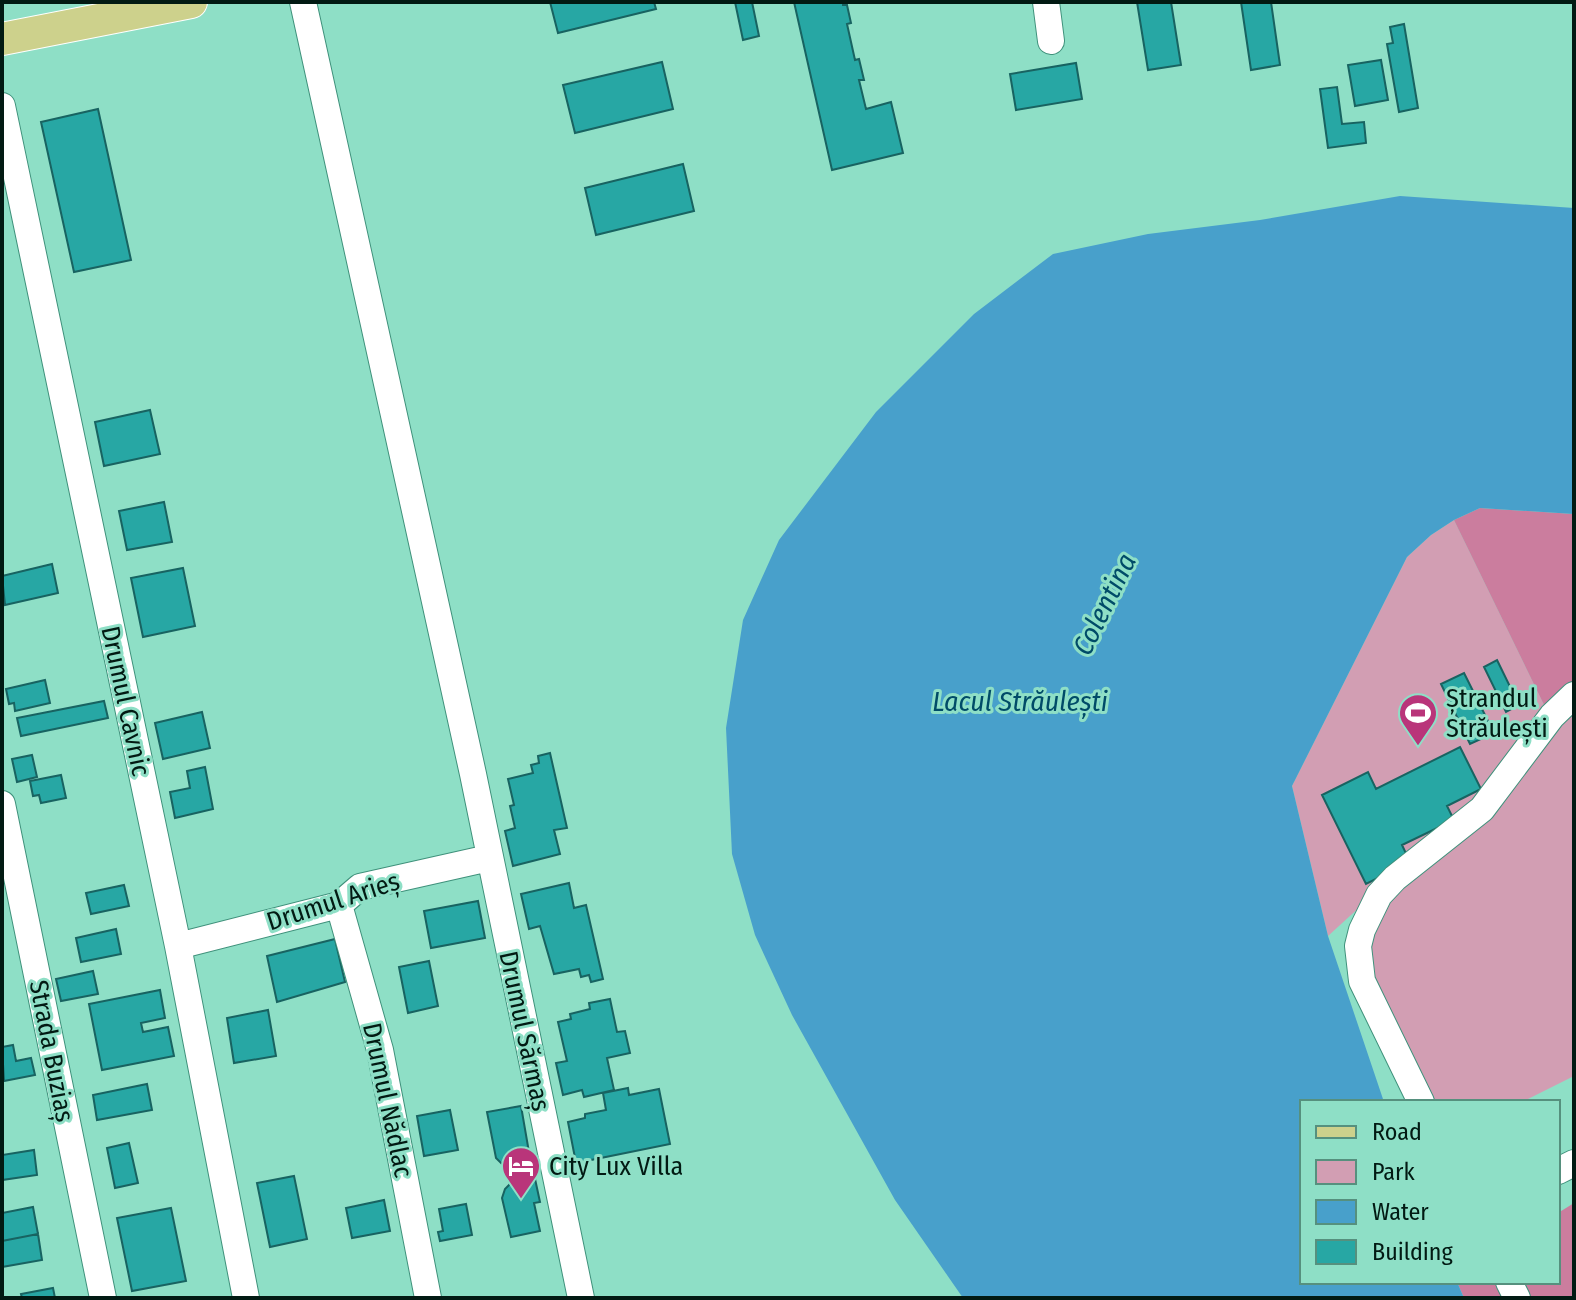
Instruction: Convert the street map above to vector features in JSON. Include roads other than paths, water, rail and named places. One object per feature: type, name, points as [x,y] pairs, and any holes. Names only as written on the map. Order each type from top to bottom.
[{"type":"main road","points":[[2,39],[176,3]]},
{"type":"street","name":"Drumul Sărmaș","points":[[303,2],[581,1298]]},
{"type":"street","points":[[1046,2],[1051,41]]},
{"type":"street","name":"Drumul Cavnic","points":[[2,106],[178,946],[246,1298]]},
{"type":"street","points":[[1420,1100],[1362,981],[1358,956],[1362,930],[1379,895],[1395,878],[1482,809],[1552,716],[1574,695]]},
{"type":"street","name":"Strada Buziaș","points":[[2,804],[103,1298]]},
{"type":"street","name":"Drumul Arieș","points":[[178,946],[339,905],[360,887],[489,858]]},
{"type":"street","name":"Drumul Nădlac","points":[[339,905],[380,1050],[428,1298]]},
{"type":"water","name":"Lacul Străulești","points":[[1400,196],[1574,208],[1574,514],[1480,508],[1431,535],[1407,557],[1292,786],[1328,936],[1383,1100],[1300,1100],[1300,1284],[1458,1284],[1464,1298],[963,1298],[895,1200],[792,1015],[755,935],[732,854],[726,728],[743,620],[779,540],[876,412],[974,314],[1053,254],[1148,234],[1260,220]]},
{"type":"place","name":"Ștrandul Străulești","points":[[1418,747]]},
{"type":"place","name":"City Lux Villa","points":[[521,1200]]},
{"type":"water label","name":"Colentina","points":[[1104,604]]}]
